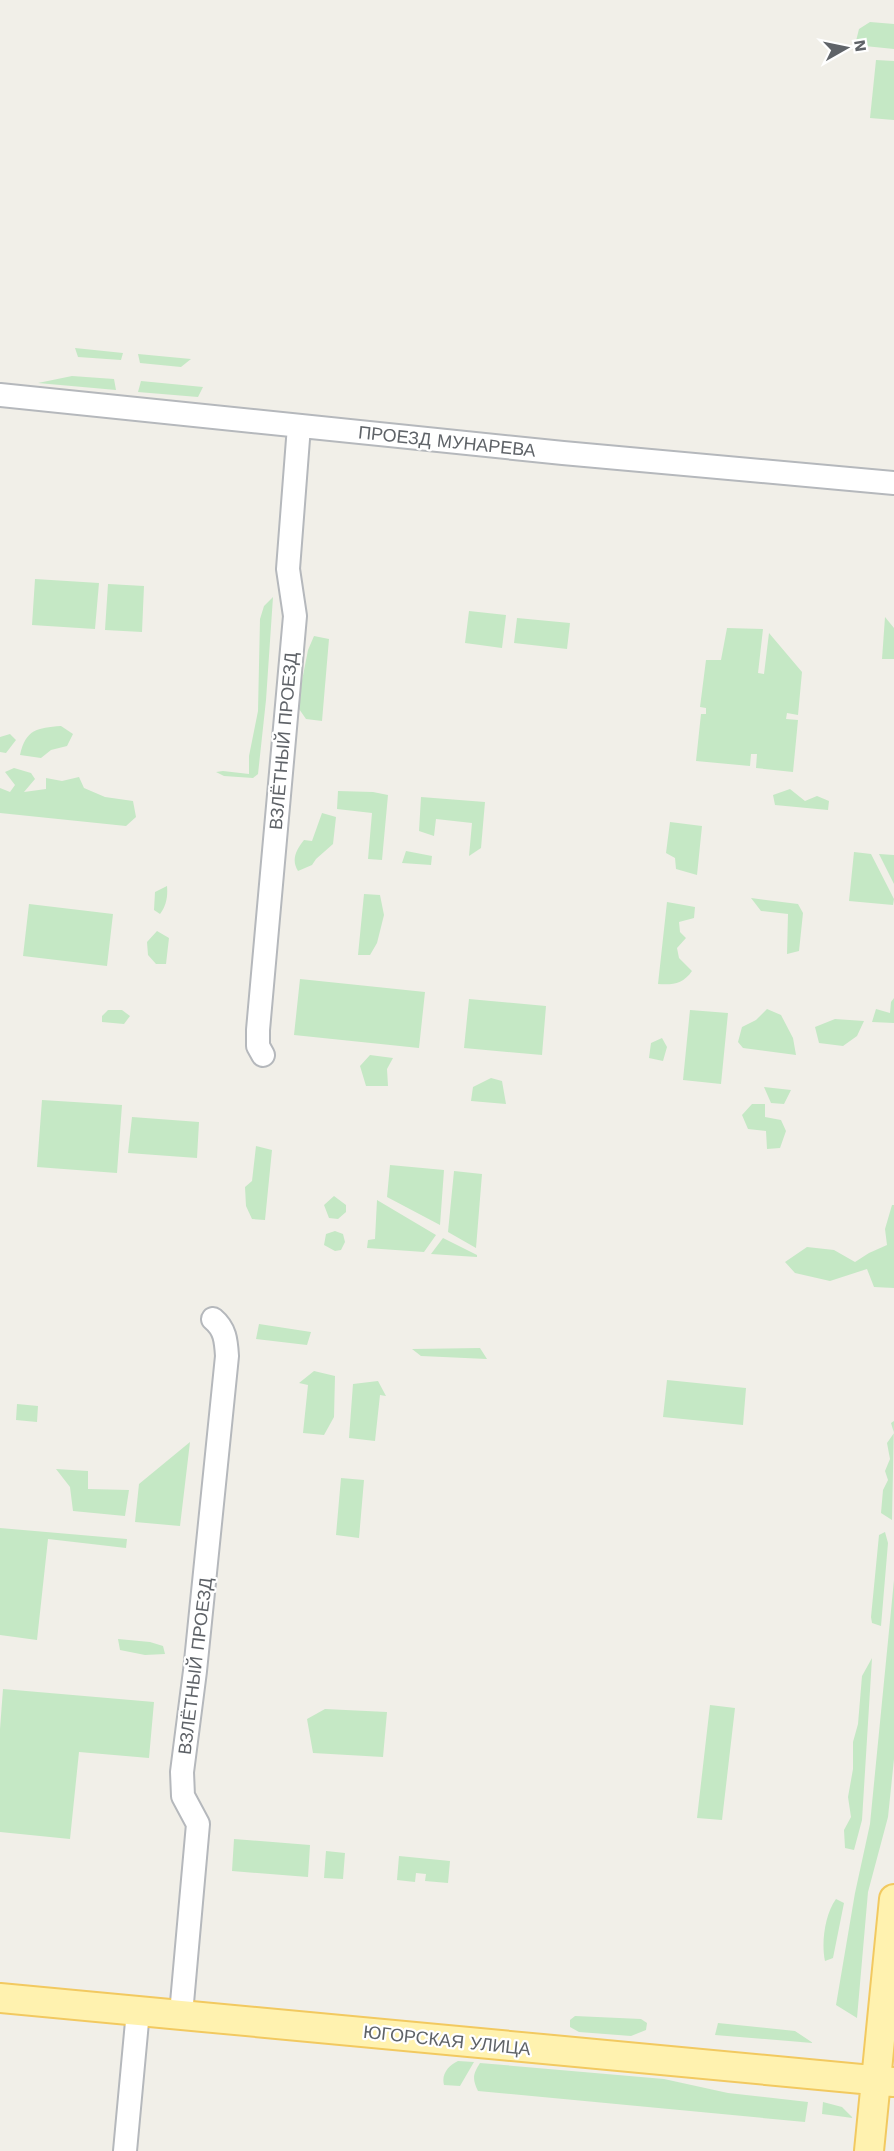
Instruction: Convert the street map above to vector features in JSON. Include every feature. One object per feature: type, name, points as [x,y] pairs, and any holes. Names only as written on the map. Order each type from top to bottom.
[{"type":"main road","points":[[869,2151],[885,2081],[894,1899]]},
{"type":"main road","name":"ЮГОРСКАЯ УЛИЦА","points":[[0,1998],[885,2081]]},
{"type":"street","name":"ПРОЕЗД МУНАРЕВА","points":[[0,395],[791,475],[894,483]]},
{"type":"street","name":"ВЗЛЁТНЫЙ ПРОЕЗД","points":[[263,1055],[258,1046],[258,1030],[295,616],[288,569],[299,426]]},
{"type":"street","name":"ВЗЛЁТНЫЙ ПРОЕЗД","points":[[181,2014],[198,1824],[183,1796],[182,1772],[195,1671],[227,1356],[224,1332],[221,1325],[213,1319]]},
{"type":"street","points":[[126,2151],[138,2011]]},
{"type":"green space","points":[[870,22],[894,24],[894,49],[855,45],[859,29]]},
{"type":"green space","points":[[876,60],[894,61],[894,120],[870,118]]},
{"type":"green space","points":[[75,348],[123,353],[121,360],[78,357]]},
{"type":"green space","points":[[138,354],[191,359],[181,367],[140,363]]},
{"type":"green space","points":[[72,376],[114,379],[116,390],[38,383]]},
{"type":"green space","points":[[141,381],[203,387],[198,397],[138,392]]},
{"type":"green space","points":[[35,579],[99,583],[95,629],[32,625]]},
{"type":"green space","points":[[108,584],[144,586],[142,632],[105,630]]},
{"type":"green space","points":[[273,597],[258,774],[253,778],[224,776],[216,772],[249,774],[249,756],[258,711],[260,619],[264,606]]},
{"type":"green space","points":[[469,611],[506,615],[502,648],[465,643]]},
{"type":"green space","points":[[885,617],[894,628],[894,659],[882,659]]},
{"type":"green space","points":[[517,618],[570,623],[567,649],[514,643]]},
{"type":"green space","points":[[727,628],[763,629],[758,673],[764,674],[769,633],[802,672],[798,715],[787,713],[786,719],[798,720],[793,772],[756,768],[757,754],[751,754],[750,766],[696,761],[701,714],[706,714],[706,708],[700,707],[706,660],[721,660]]},
{"type":"green space","points":[[314,636],[329,639],[322,721],[306,719],[297,706],[308,650]]},
{"type":"green space","points":[[61,726],[73,734],[67,746],[51,750],[41,758],[20,755],[29,735],[39,729]]},
{"type":"green space","points":[[10,734],[16,740],[6,753],[0,752],[0,737]]},
{"type":"green space","points":[[14,768],[31,773],[35,779],[24,792],[46,789],[46,778],[62,781],[79,777],[84,788],[105,797],[133,801],[136,817],[126,826],[0,813],[0,788],[10,792],[15,785],[5,772]]},
{"type":"green space","points":[[790,789],[805,801],[817,796],[829,801],[828,810],[775,805],[773,795]]},
{"type":"green space","points":[[338,791],[388,795],[382,860],[368,859],[372,813],[337,809]]},
{"type":"green space","points":[[421,797],[485,802],[481,848],[469,856],[472,823],[436,819],[434,836],[419,831]]},
{"type":"green space","points":[[322,813],[336,817],[333,844],[312,865],[298,871],[295,863],[297,851],[304,840],[312,841]]},
{"type":"green space","points":[[670,822],[702,826],[697,875],[676,869],[675,858],[666,853]]},
{"type":"green space","points":[[406,851],[432,856],[431,865],[402,863]]},
{"type":"green space","points":[[854,852],[871,854],[894,899],[893,905],[849,901]]},
{"type":"green space","points":[[879,854],[894,855],[894,884]]},
{"type":"green space","points":[[167,886],[166,901],[160,914],[154,910],[155,892]]},
{"type":"green space","points":[[364,894],[380,895],[384,915],[377,943],[370,955],[358,955]]},
{"type":"green space","points":[[751,898],[798,904],[803,913],[799,951],[787,954],[788,914],[761,911]]},
{"type":"green space","points":[[667,902],[695,907],[694,918],[679,922],[680,932],[686,938],[677,948],[679,958],[692,971],[685,979],[677,983],[658,984]]},
{"type":"green space","points":[[29,904],[113,914],[107,966],[23,956]]},
{"type":"green space","points":[[157,931],[169,938],[166,964],[156,964],[148,955],[147,942]]},
{"type":"green space","points":[[300,979],[425,992],[419,1048],[294,1035]]},
{"type":"green space","points":[[894,998],[894,1023],[872,1022],[876,1009],[890,1013],[891,1002]]},
{"type":"green space","points":[[469,999],[546,1006],[542,1055],[464,1048]]},
{"type":"green space","points":[[767,1009],[781,1015],[793,1038],[796,1055],[743,1048],[738,1042],[742,1027],[756,1020]]},
{"type":"green space","points":[[108,1010],[122,1010],[130,1016],[124,1024],[102,1022],[102,1016]]},
{"type":"green space","points":[[690,1010],[728,1013],[721,1084],[683,1080]]},
{"type":"green space","points":[[835,1019],[864,1021],[857,1036],[843,1046],[819,1043],[815,1027]]},
{"type":"green space","points":[[662,1038],[667,1047],[663,1061],[649,1058],[651,1043]]},
{"type":"green space","points":[[370,1055],[393,1058],[387,1069],[388,1086],[366,1086],[360,1066]]},
{"type":"green space","points":[[491,1078],[502,1081],[506,1104],[471,1101],[473,1087]]},
{"type":"green space","points":[[764,1087],[791,1090],[784,1104],[771,1103]]},
{"type":"green space","points":[[42,1100],[122,1105],[117,1173],[37,1167]]},
{"type":"green space","points":[[752,1104],[765,1104],[765,1117],[781,1120],[786,1131],[780,1148],[767,1149],[766,1131],[748,1129],[742,1115]]},
{"type":"green space","points":[[132,1117],[199,1122],[197,1158],[128,1153]]},
{"type":"green space","points":[[256,1146],[272,1150],[265,1220],[252,1219],[246,1206],[245,1187],[252,1181]]},
{"type":"green space","points":[[390,1165],[444,1170],[440,1225],[387,1197]]},
{"type":"green space","points":[[454,1171],[482,1174],[476,1248],[448,1232]]},
{"type":"green space","points":[[334,1196],[346,1205],[346,1212],[338,1219],[329,1218],[324,1205]]},
{"type":"green space","points":[[377,1200],[436,1235],[424,1252],[367,1248],[368,1240],[375,1239]]},
{"type":"green space","points":[[892,1205],[894,1205],[894,1288],[874,1287],[867,1269],[830,1281],[795,1273],[785,1262],[807,1247],[834,1250],[855,1262],[887,1245],[885,1229]]},
{"type":"green space","points":[[335,1231],[343,1234],[345,1242],[341,1250],[335,1251],[324,1245],[326,1234]]},
{"type":"green space","points":[[443,1238],[477,1255],[477,1257],[431,1254]]},
{"type":"green space","points":[[259,1324],[311,1332],[307,1345],[256,1339]]},
{"type":"green space","points":[[480,1348],[487,1359],[421,1356],[412,1349]]},
{"type":"green space","points":[[314,1371],[335,1376],[334,1417],[324,1435],[303,1433],[308,1385],[299,1383]]},
{"type":"green space","points":[[667,1380],[746,1388],[743,1425],[663,1417]]},
{"type":"green space","points":[[378,1381],[386,1396],[380,1395],[375,1441],[349,1438],[353,1384]]},
{"type":"green space","points":[[17,1404],[38,1406],[37,1422],[16,1420]]},
{"type":"green space","points":[[894,1433],[892,1520],[881,1513],[883,1490],[888,1480],[885,1471],[890,1459],[887,1443]]},
{"type":"green space","points":[[190,1442],[180,1526],[135,1522],[139,1484]]},
{"type":"green space","points":[[56,1469],[88,1471],[88,1489],[129,1490],[125,1516],[73,1511],[70,1487]]},
{"type":"green space","points":[[341,1478],[364,1480],[359,1538],[336,1535]]},
{"type":"green space","points":[[0,1528],[127,1539],[126,1548],[48,1539],[37,1640],[0,1635]]},
{"type":"green space","points":[[885,1532],[888,1543],[881,1626],[872,1623],[871,1617],[879,1535]]},
{"type":"green space","points":[[894,1580],[894,1759],[888,1817],[868,1892],[857,2018],[836,2005],[855,1893],[870,1824]]},
{"type":"green space","points":[[118,1639],[150,1642],[163,1646],[165,1654],[145,1655],[120,1650]]},
{"type":"green space","points":[[872,1658],[862,1820],[854,1850],[845,1848],[844,1830],[851,1817],[848,1797],[862,1676]]},
{"type":"green space","points":[[3,1689],[154,1702],[149,1758],[79,1752],[70,1839],[0,1832],[0,1729]]},
{"type":"green space","points":[[710,1705],[735,1708],[722,1820],[697,1818]]},
{"type":"green space","points":[[325,1709],[387,1712],[383,1757],[313,1753],[307,1719]]},
{"type":"green space","points":[[234,1839],[310,1845],[308,1877],[232,1871]]},
{"type":"green space","points":[[326,1851],[345,1853],[343,1879],[324,1878]]},
{"type":"green space","points":[[399,1856],[450,1861],[448,1883],[425,1881],[426,1874],[416,1873],[415,1882],[397,1880]]},
{"type":"green space","points":[[836,1899],[844,1903],[833,1958],[825,1961],[823,1946],[825,1929],[829,1912]]},
{"type":"green space","points":[[575,2016],[641,2019],[647,2023],[646,2030],[631,2036],[579,2032],[570,2027],[570,2020]]},
{"type":"green space","points":[[718,2023],[795,2031],[813,2043],[715,2035]]},
{"type":"green space","points":[[458,2061],[474,2062],[460,2086],[444,2085],[446,2070]]},
{"type":"green space","points":[[480,2063],[664,2079],[728,2093],[808,2102],[805,2122],[478,2091],[474,2077]]},
{"type":"green space","points":[[823,2102],[842,2107],[853,2118],[822,2114]]}]
